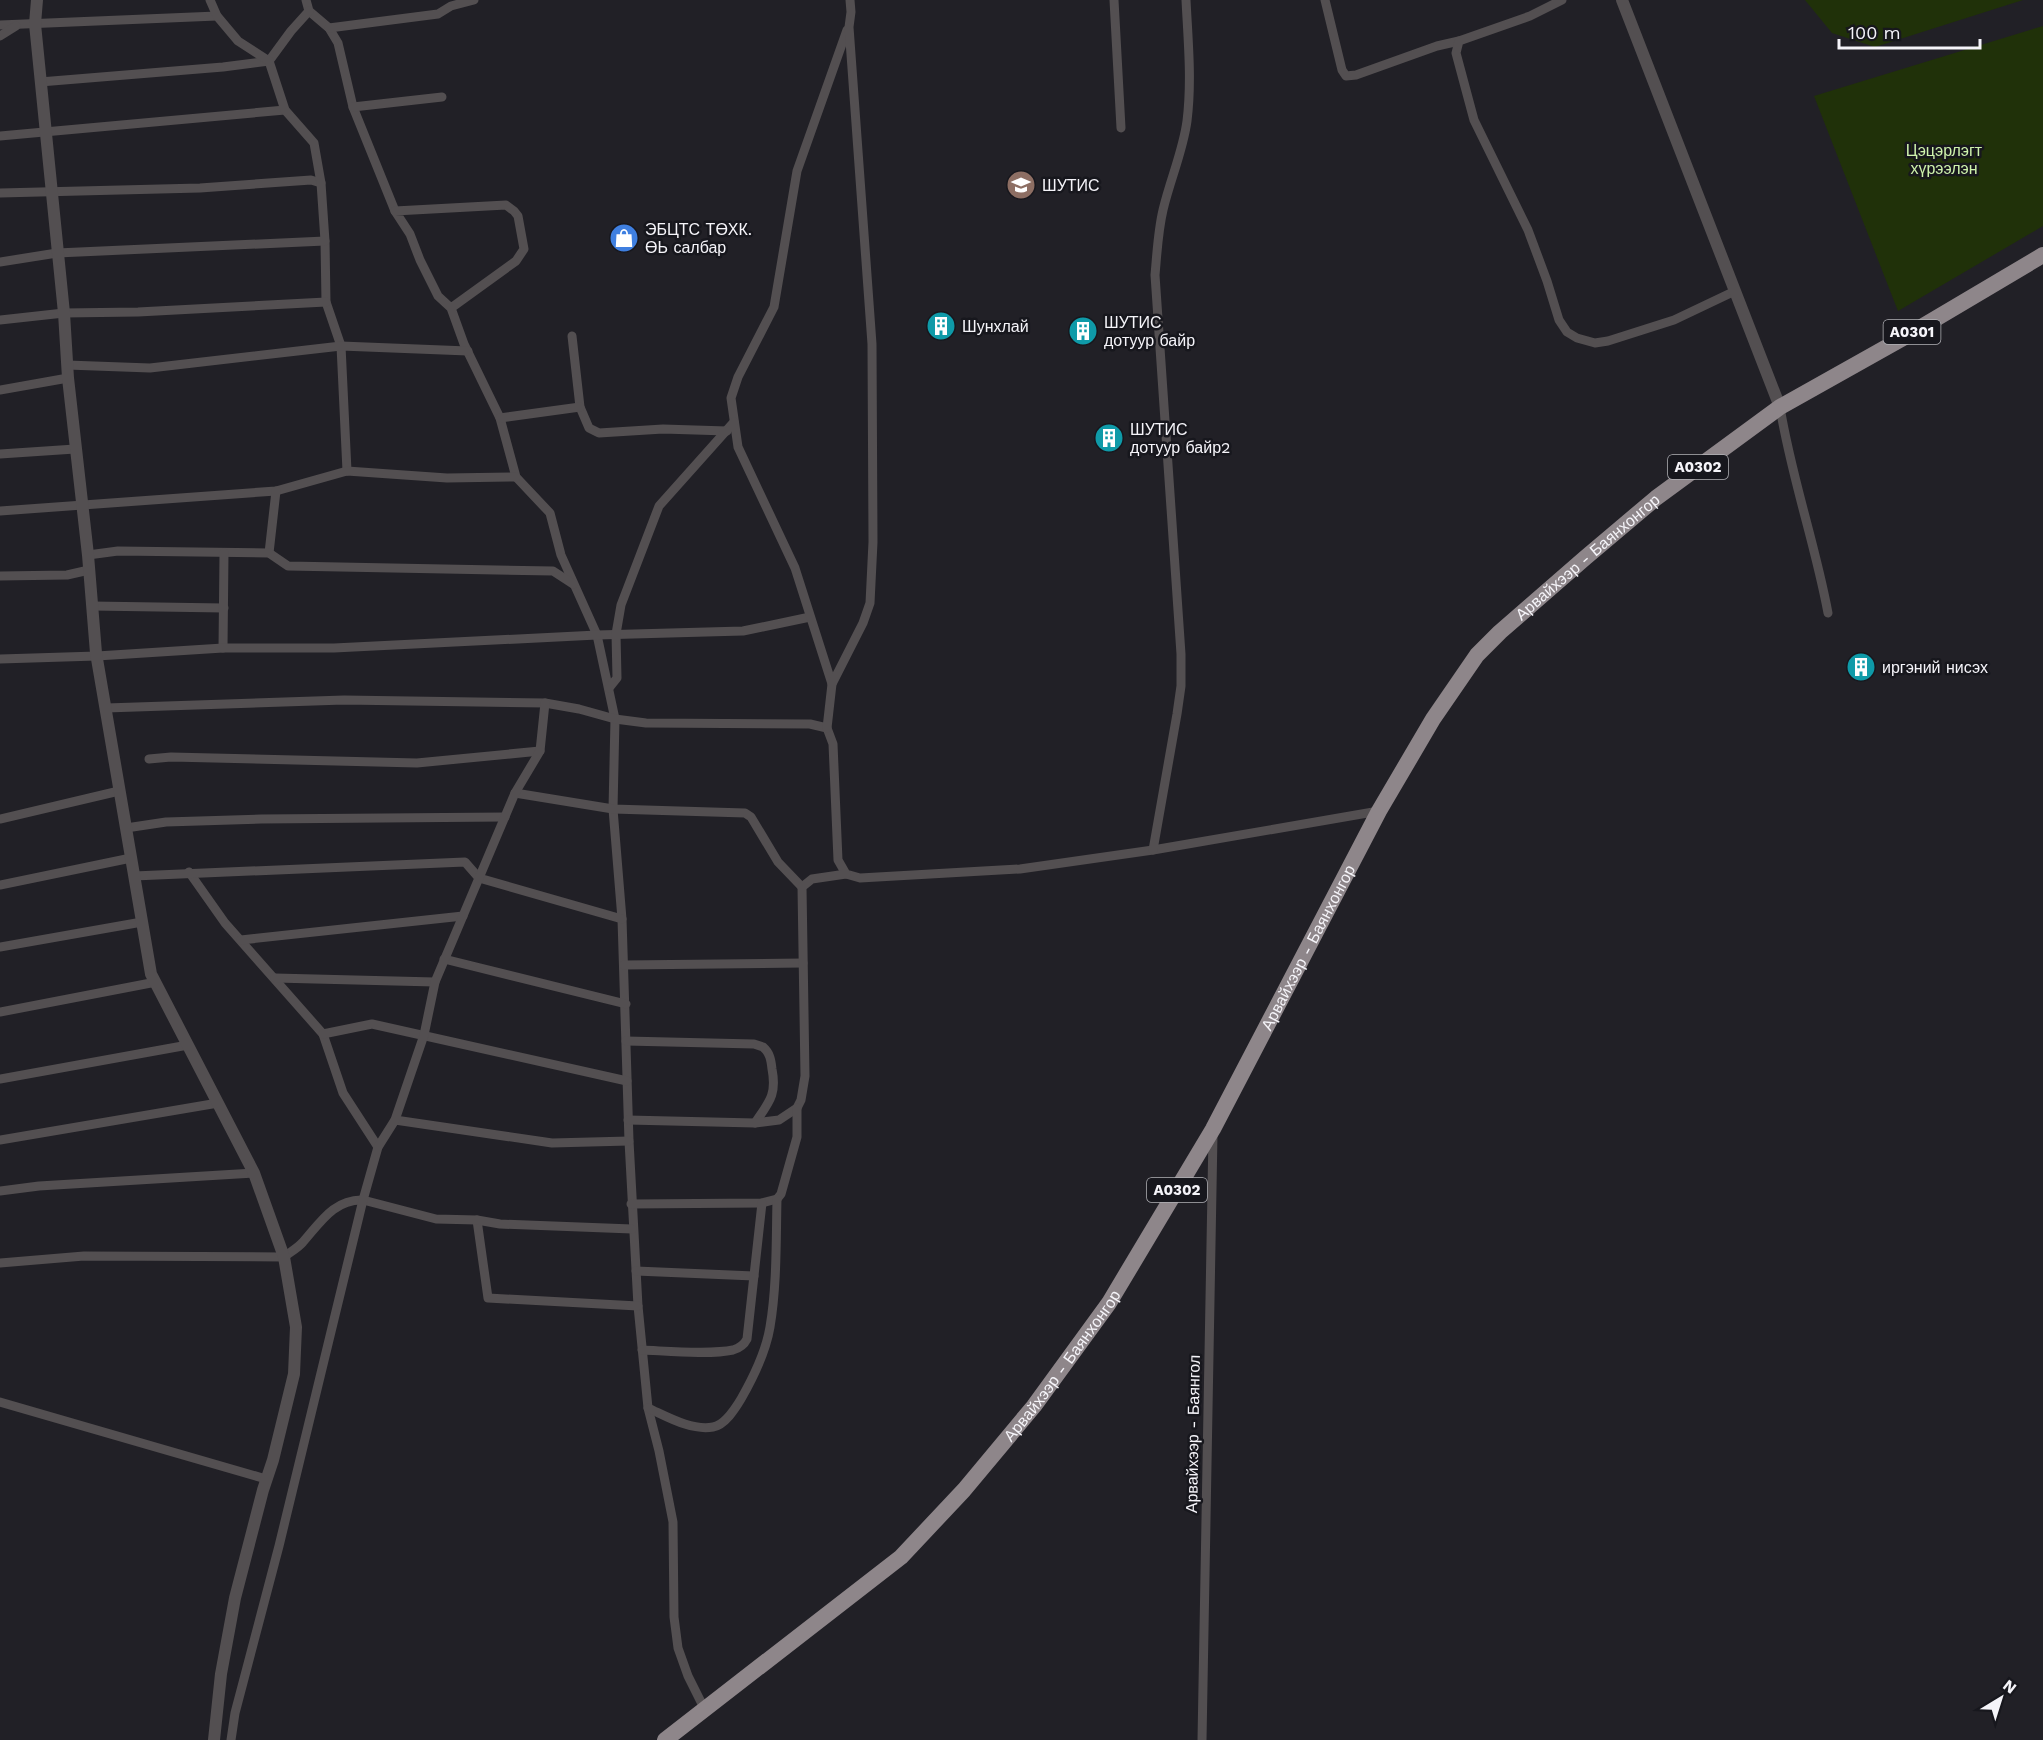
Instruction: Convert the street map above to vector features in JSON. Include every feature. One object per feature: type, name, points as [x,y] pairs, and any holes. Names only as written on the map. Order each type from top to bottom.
[{"type":"highway","name":"Арвайхээр - Баянхонгор","points":[[665,1740],[901,1557],[964,1490],[1034,1406],[1109,1304],[1214,1129],[1379,811],[1432,719],[1477,655],[1656,498],[1780,407],[1903,338],[2043,255]]},
{"type":"street","points":[[37,0],[35,24],[40,82],[97,656],[151,974],[254,1173],[284,1257],[296,1326],[294,1374],[235,1598],[221,1674],[214,1740]]},
{"type":"street","points":[[210,0],[217,16],[238,41],[269,61],[285,111],[314,143],[321,183],[326,302],[341,346],[347,471]]},
{"type":"street","points":[[306,0],[309,11],[329,28],[338,43],[353,107],[395,211],[410,234],[438,296],[451,308],[455,323],[500,418],[516,477],[550,513],[561,555],[597,634],[615,719],[613,809],[626,1004],[631,1204],[642,1350],[648,1408],[673,1522],[674,1617],[678,1648],[688,1676],[705,1710]]},
{"type":"street","points":[[329,28],[438,14],[451,6],[474,0]]},
{"type":"street","points":[[846,874],[838,860],[832,744],[827,728],[832,684],[863,623],[870,603],[873,542],[872,344],[849,27],[850,0]]},
{"type":"street","points":[[1114,0],[1121,128]]},
{"type":"street","points":[[1153,850],[1181,686],[1181,654],[1155,275],[1163,209],[1187,121],[1190,64],[1186,0]]},
{"type":"street","points":[[1325,0],[1342,70],[1346,76],[1356,75],[1437,46],[1459,41],[1530,16],[1562,0]]},
{"type":"street","points":[[1622,0],[1780,407],[1786,445],[1821,572],[1828,613]]},
{"type":"street","points":[[40,82],[269,61],[309,11]]},
{"type":"street","points":[[0,25],[217,16]]},
{"type":"street","points":[[0,36],[16,26]]},
{"type":"street","points":[[832,684],[795,568],[738,447],[731,398],[738,377],[774,307],[797,171],[849,27]]},
{"type":"street","points":[[1459,41],[1456,59],[1474,120],[1528,230],[1559,320],[1567,332],[1576,338],[1595,343],[1608,341],[1674,320],[1735,291]]},
{"type":"street","points":[[353,107],[442,97]]},
{"type":"street","points":[[0,136],[285,111]]},
{"type":"street","points":[[0,193],[200,188],[311,180],[321,183]]},
{"type":"street","points":[[395,211],[506,205],[518,216],[524,249],[520,256],[451,308]]},
{"type":"street","points":[[0,262],[57,253],[325,241]]},
{"type":"street","points":[[0,320],[64,313],[138,312],[326,302]]},
{"type":"street","points":[[572,336],[580,407],[589,428],[599,433],[663,429],[727,431]]},
{"type":"street","points":[[67,365],[150,368],[341,346],[468,351]]},
{"type":"street","points":[[0,390],[68,378]]},
{"type":"street","points":[[500,418],[580,407]]},
{"type":"street","points":[[609,688],[617,678],[616,634],[621,605],[659,506],[734,422]]},
{"type":"street","points":[[0,454],[75,449]]},
{"type":"street","points":[[0,511],[276,491],[347,471],[447,478],[516,477]]},
{"type":"street","points":[[269,553],[276,491]]},
{"type":"street","points":[[88,555],[118,551],[269,553],[288,566],[553,571],[574,584]]},
{"type":"street","points":[[223,648],[224,553]]},
{"type":"street","points":[[0,576],[68,575],[89,570]]},
{"type":"street","points":[[92,606],[224,608]]},
{"type":"street","points":[[0,659],[223,648],[334,648],[597,634],[743,631],[810,617]]},
{"type":"street","points":[[106,708],[344,700],[545,703],[615,719],[646,723],[810,724],[827,728]]},
{"type":"street","points":[[231,1740],[235,1713],[378,1148],[395,1120],[424,1035],[435,982],[444,959],[515,793],[540,751],[545,703]]},
{"type":"street","points":[[148,759],[171,757],[417,763],[540,751]]},
{"type":"street","points":[[0,819],[119,791]]},
{"type":"street","points":[[515,793],[613,809],[745,813],[752,817],[778,862],[802,886],[806,1076],[797,1108],[797,1137],[781,1194],[777,1199],[770,1330],[747,1389],[737,1407],[721,1424],[712,1428],[681,1422],[648,1408]]},
{"type":"street","points":[[802,886],[812,879],[846,874],[860,878],[1020,869],[1153,850],[1379,811]]},
{"type":"street","points":[[126,828],[166,822],[261,819],[505,817]]},
{"type":"street","points":[[0,885],[131,858]]},
{"type":"street","points":[[134,876],[465,861],[479,878],[622,920]]},
{"type":"street","points":[[189,872],[225,923],[323,1034],[343,1093],[378,1148]]},
{"type":"street","points":[[241,940],[463,916]]},
{"type":"street","points":[[0,947],[142,922]]},
{"type":"street","points":[[444,959],[626,1004]]},
{"type":"street","points":[[624,965],[803,963]]},
{"type":"street","points":[[275,978],[435,982]]},
{"type":"street","points":[[0,1012],[156,982]]},
{"type":"street","points":[[323,1034],[372,1024],[627,1081]]},
{"type":"street","points":[[626,1041],[754,1044],[763,1047],[771,1058],[775,1084],[769,1103],[755,1123]]},
{"type":"street","points":[[0,1079],[188,1045]]},
{"type":"street","points":[[0,1140],[218,1103]]},
{"type":"street","points":[[628,1120],[755,1123],[779,1120],[797,1108]]},
{"type":"street","points":[[395,1120],[552,1143],[629,1142]]},
{"type":"street","name":"Арвайхээр - Баянгол","points":[[1202,1740],[1214,1129]]},
{"type":"street","points":[[0,1191],[39,1186],[254,1173]]},
{"type":"street","points":[[631,1204],[762,1203],[777,1199]]},
{"type":"street","points":[[0,1263],[84,1257],[284,1257],[301,1245],[321,1221],[339,1205],[352,1200],[363,1200],[436,1220],[477,1220],[500,1224],[633,1229]]},
{"type":"street","points":[[642,1350],[719,1352],[735,1350],[745,1345],[762,1203]]},
{"type":"street","points":[[477,1220],[488,1298],[638,1306]]},
{"type":"street","points":[[636,1271],[754,1276]]},
{"type":"street","points":[[0,1402],[266,1479]]},
{"type":"green space","points":[[1805,0],[2023,0],[1875,47],[1832,33]]},
{"type":"green space","name":"Цэцэрлэгт хүрээлэн","points":[[2043,26],[2043,226],[1898,311],[1814,96]]},
{"type":"place","name":"ШУТИС","points":[[1021,185]]},
{"type":"place","name":"ЭБЦТС ТӨХК. ӨЬ салбар","points":[[624,238]]},
{"type":"place","name":"Шунхлай","points":[[941,326]]},
{"type":"place","name":"ШУТИС дотуур байр","points":[[1083,331]]},
{"type":"place","name":"ШУТИС дотуур байр2","points":[[1109,438]]},
{"type":"place","name":"иргэний нисэх","points":[[1861,667]]}]
